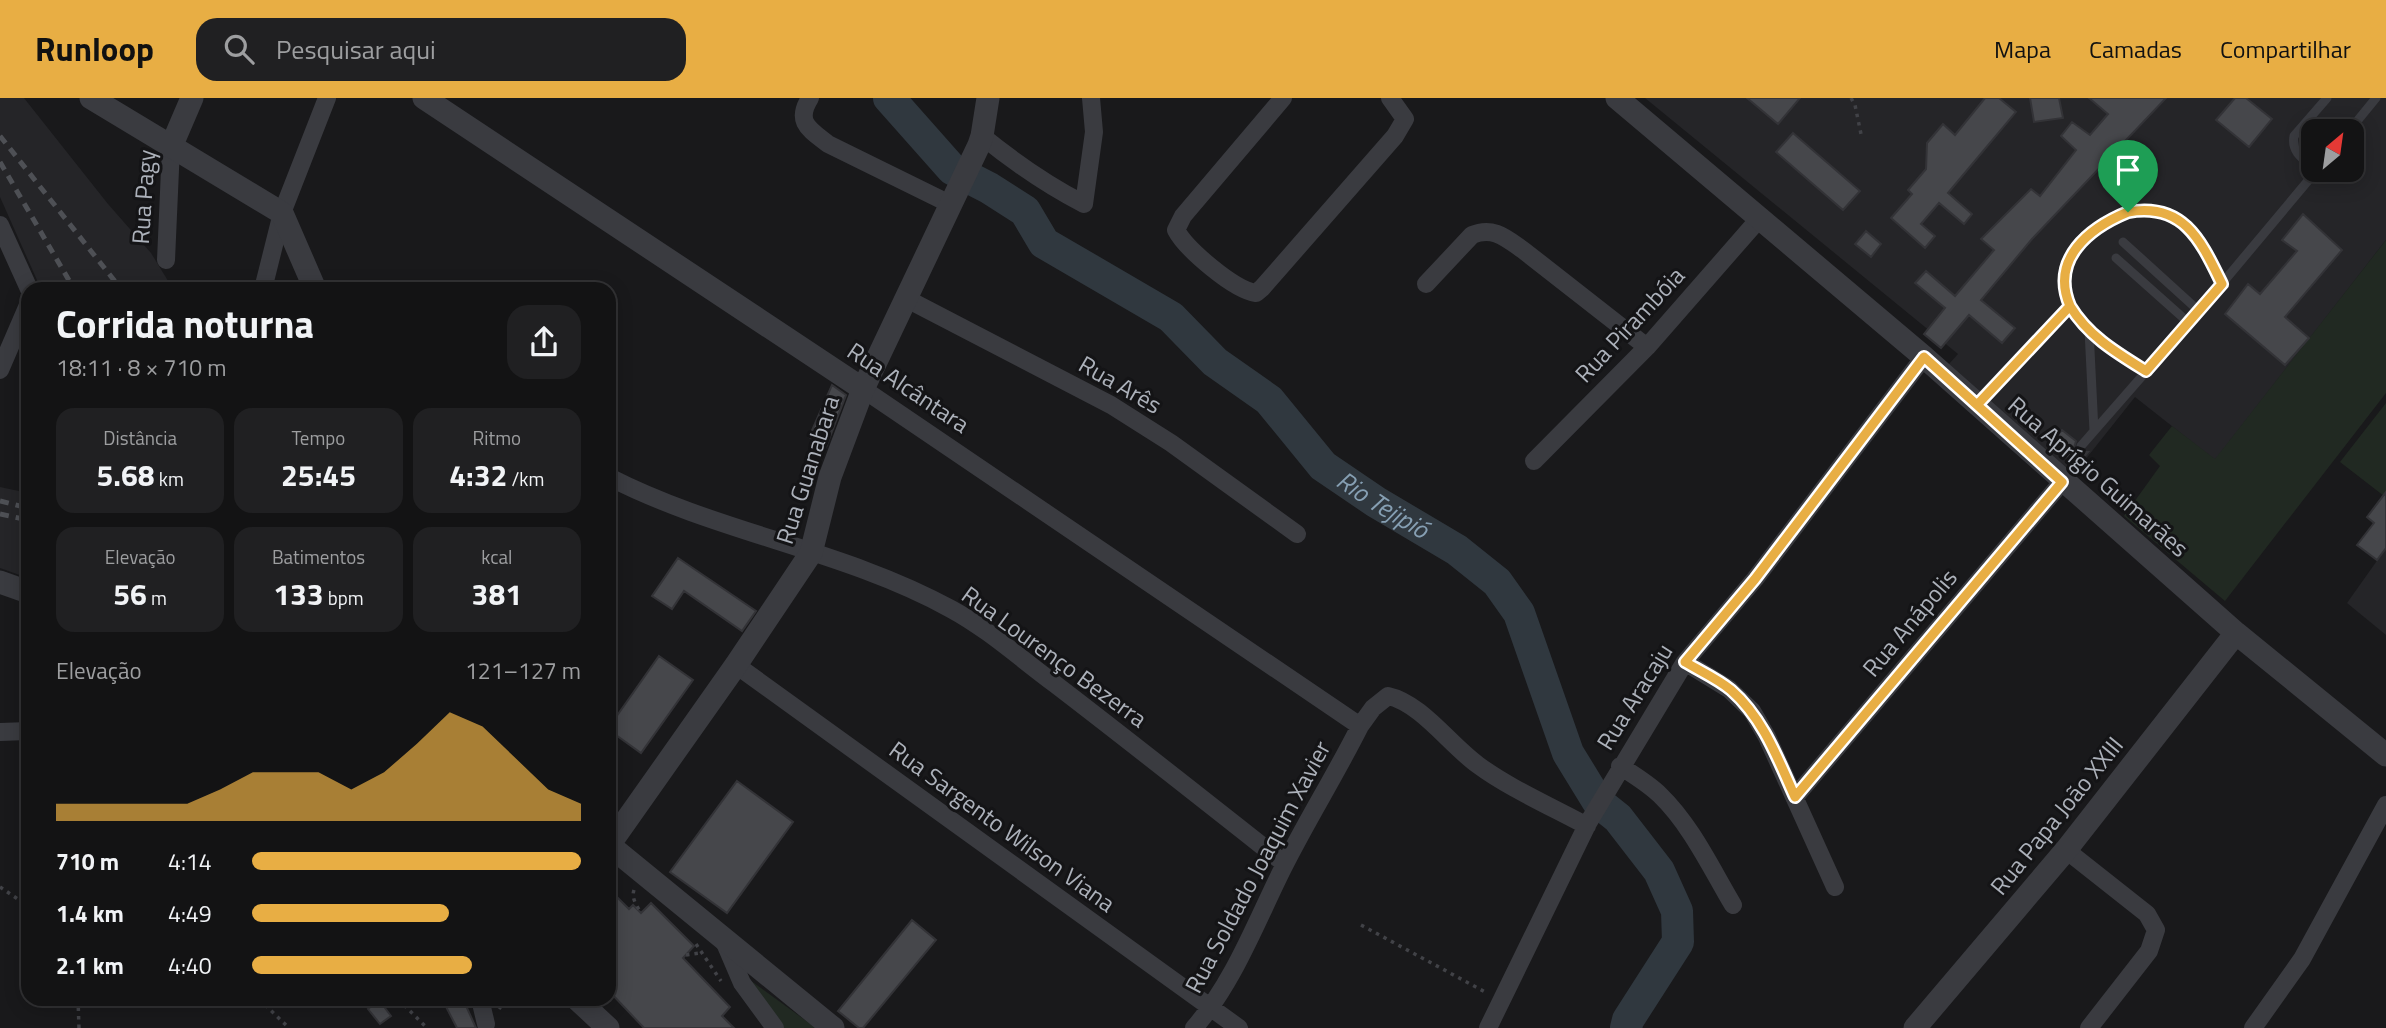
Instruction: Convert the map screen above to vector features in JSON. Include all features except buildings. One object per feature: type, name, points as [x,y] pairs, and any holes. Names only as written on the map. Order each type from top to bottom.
[{"type":"street","points":[[91,98],[282,213],[312,282]]},
{"type":"street","name":"Rua Pagy","points":[[166,260],[170,147],[192,98]]},
{"type":"street","points":[[265,282],[282,213],[327,98]]},
{"type":"street","name":"Rua Alcântara","points":[[424,98],[863,389],[1360,726]]},
{"type":"street","points":[[810,98],[803,117],[813,132],[828,144],[954,201]]},
{"type":"street","points":[[988,98],[981,140],[1084,204],[1094,132],[1091,98]]},
{"type":"street","points":[[1283,98],[1183,216],[1176,230],[1181,240],[1192,250],[1231,280],[1256,293],[1395,136],[1405,119],[1390,98]]},
{"type":"street","name":"Rua Aprígio Guimarães","points":[[1617,98],[2061,474],[2236,633],[2386,755]]},
{"type":"street","name":"Rua Guanabara","points":[[616,835],[811,553],[830,477],[863,389],[981,140]]},
{"type":"street","name":"Rua Pirambóia","points":[[1534,461],[1647,346],[1759,219]]},
{"type":"street","points":[[0,225],[26,282]]},
{"type":"street","points":[[1426,284],[1472,235],[1491,231],[1523,250],[1647,346]]},
{"type":"street","name":"Rua Arês","points":[[907,299],[1111,405],[1171,443],[1297,534]]},
{"type":"street","points":[[0,370],[21,320]]},
{"type":"street","name":"Rua Aracaju","points":[[1488,1028],[1588,824],[1619,768],[1685,662],[1755,579],[1924,357]]},
{"type":"street","name":"Rua Anápolis","points":[[1795,797],[2061,474]]},
{"type":"street","name":"Rua Lourenço Bezerra","points":[[616,480],[676,506],[911,590],[953,610],[1082,705],[1285,864]]},
{"type":"street","points":[[0,582],[21,590]]},
{"type":"street","name":"Rua Papa João XXIII","points":[[1915,1028],[2066,850],[2236,633]]},
{"type":"street","points":[[1685,662],[1730,689],[1752,711],[1768,737],[1835,887]]},
{"type":"street","name":"Rua Sargento Wilson Viana","points":[[736,665],[1238,1028]]},
{"type":"street","name":"Rua Soldado Joaquim Xavier","points":[[1194,1028],[1211,1008],[1231,974],[1285,864],[1360,726],[1380,701],[1388,696],[1416,711],[1479,766],[1588,824]]},
{"type":"street","points":[[0,732],[21,731]]},
{"type":"street","points":[[1619,768],[1660,794],[1693,839],[1733,905]]},
{"type":"street","points":[[2253,1028],[2302,959],[2386,805]]},
{"type":"street","points":[[2066,850],[2147,914],[2156,930],[2149,951],[2089,1028]]},
{"type":"street","points":[[616,851],[833,1028]]},
{"type":"street","points":[[724,941],[742,983],[775,1028]]},
{"type":"street","points":[[482,1006],[486,1024]]},
{"type":"street","points":[[585,1006],[608,1028]]},
{"type":"lane","points":[[2309,119],[2327,98]]},
{"type":"lane","points":[[2359,119],[2376,98]]},
{"type":"lane","points":[[2301,128],[2294,136],[2293,143],[2295,151],[2301,157]]},
{"type":"lane","points":[[2081,446],[2189,323],[2305,182]]},
{"type":"lane","points":[[2146,371],[2114,351],[2089,330],[2079,321],[2070,306],[2064,285],[2074,249],[2089,233],[2112,219],[2146,209],[2165,211],[2187,226],[2206,252],[2222,284]]},
{"type":"lane","points":[[2123,242],[2199,311]]},
{"type":"lane","points":[[2116,258],[2189,323]]},
{"type":"lane","points":[[1977,405],[2070,306]]},
{"type":"lane","points":[[2089,330],[2094,431]]},
{"type":"path","points":[[1851,98],[1861,134]]},
{"type":"path","points":[[0,887],[21,901]]},
{"type":"path","points":[[641,901],[642,913],[632,894],[635,887],[643,891]]},
{"type":"path","points":[[1361,925],[1501,1001]]},
{"type":"path","points":[[692,935],[700,953],[728,991]]},
{"type":"path","points":[[686,955],[700,953]]},
{"type":"path","points":[[78,1006],[79,1028]]},
{"type":"path","points":[[266,1006],[289,1028]]},
{"type":"path","points":[[405,1006],[427,1028]]},
{"type":"shaded area","points":[[0,98],[24,98],[108,204],[151,253],[169,282],[38,282],[0,197]]},
{"type":"shaded area","points":[[1645,98],[2386,98],[2386,240],[2215,460],[2135,397],[2073,475],[1948,365],[1958,354]]},
{"type":"shaded area","points":[[2386,240],[2386,393],[2225,601],[2124,516],[2160,466],[2149,455],[2172,426],[2215,459]]},
{"type":"shaded area","points":[[2386,403],[2386,493],[2384,496],[2340,462]]},
{"type":"shaded area","points":[[0,487],[21,492],[21,576],[0,568]]},
{"type":"shaded area","points":[[2386,548],[2386,635],[2347,603]]},
{"type":"shaded area","points":[[747,978],[816,1028],[780,1028]]},
{"type":"waterway","name":"Rio Tejipió","points":[[889,98],[952,169],[1025,211],[1044,243],[1171,317],[1215,362],[1269,400],[1323,466],[1376,502],[1457,550],[1497,582],[1519,613],[1568,753],[1598,802],[1618,818],[1659,871],[1677,911],[1678,942],[1628,1020],[1626,1028]]},
{"type":"railway","points":[[0,136],[115,282]]},
{"type":"railway","points":[[0,162],[70,282]]},
{"type":"railway","points":[[0,501],[21,506]]},
{"type":"railway","points":[[0,514],[21,518]]},
{"type":"route","points":[[2128,212],[2089,233],[2074,249],[2064,285],[2070,306],[1977,405],[1924,357],[1755,579],[1685,662],[1730,689],[1752,711],[1768,737],[1795,797],[2062,482],[1977,405],[2024,355],[2070,306],[2079,321],[2096,336],[2146,371],[2222,284],[2206,252],[2187,226],[2165,211],[2146,209],[2128,212]]}]
